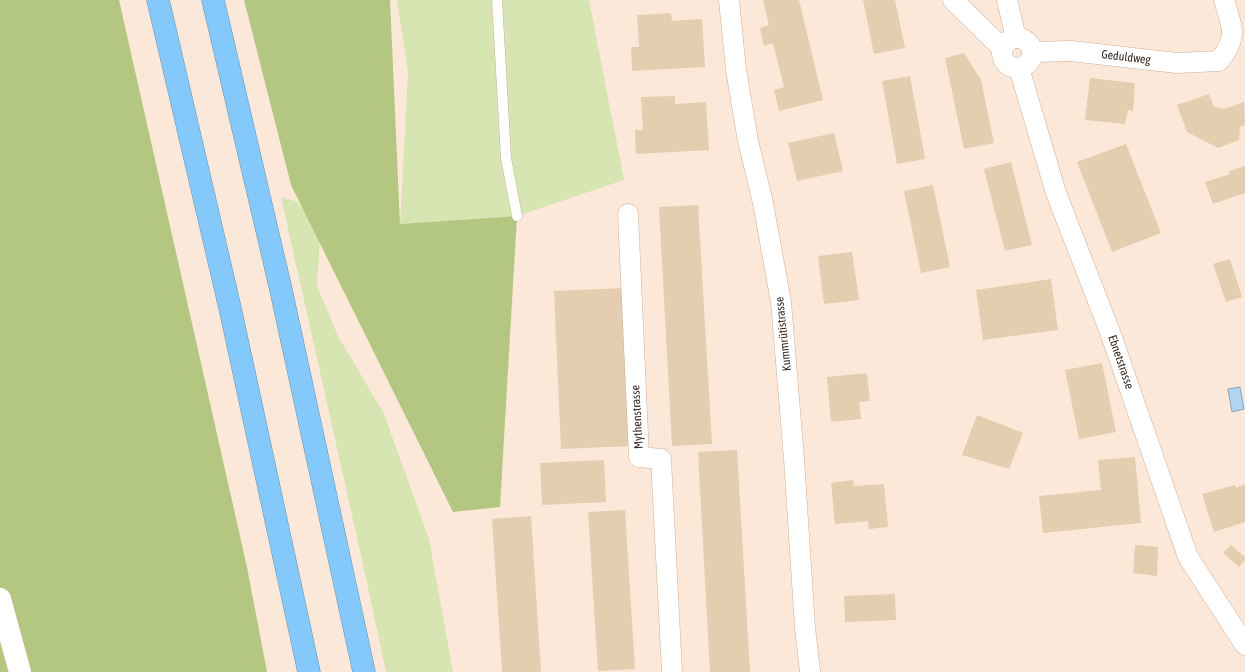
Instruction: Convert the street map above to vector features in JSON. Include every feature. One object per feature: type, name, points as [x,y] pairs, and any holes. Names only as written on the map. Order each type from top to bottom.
[{"type":"highway","points":[[158,0],[230,308],[309,672]]},
{"type":"highway","points":[[213,0],[282,297],[364,672]]},
{"type":"street","name":"Kummrütistrasse","points":[[729,0],[736,70],[748,141],[763,203],[781,302],[794,459],[805,628],[810,672]]},
{"type":"street","points":[[953,0],[1009,43]]},
{"type":"street","points":[[1008,0],[1009,43]]},
{"type":"street","name":"Geduldweg","points":[[1032,52],[1071,51],[1177,63],[1219,61],[1229,50],[1233,32],[1224,0]]},
{"type":"street","points":[[1022,38],[1031,46],[1032,52],[1032,57],[1029,63],[1019,68],[1007,65],[1001,54],[1009,43],[1022,38]]},
{"type":"street","name":"Ebnetstrasse","points":[[1019,68],[1056,193],[1110,332],[1188,557],[1245,645]]},
{"type":"street","name":"Mythenstrasse","points":[[628,214],[639,457],[660,459],[672,672]]},
{"type":"street","points":[[0,599],[20,672]]},
{"type":"lane","points":[[497,0],[506,158],[517,216]]},
{"type":"green space","points":[[0,0],[119,0],[247,567],[267,672],[0,672]]},
{"type":"green space","points":[[244,0],[390,0],[400,224],[517,216],[500,507],[453,512],[291,185]]},
{"type":"green space","points":[[397,0],[589,0],[624,180],[517,216],[400,224],[408,73]]},
{"type":"green space","points":[[281,197],[298,202],[320,236],[317,286],[338,336],[384,414],[429,539],[453,672],[386,672]]},
{"type":"water","points":[[1240,387],[1244,409],[1232,412],[1228,389]]},
{"type":"building","points":[[763,0],[799,0],[823,100],[779,111],[774,90],[784,87],[773,43],[764,46],[760,28],[769,25]]},
{"type":"building","points":[[863,0],[895,0],[905,48],[874,54]]},
{"type":"building","points":[[671,13],[672,21],[702,19],[705,67],[632,71],[631,47],[639,47],[637,15]]},
{"type":"building","points":[[964,53],[981,80],[994,143],[964,149],[945,58]]},
{"type":"building","points":[[910,76],[925,159],[897,164],[882,81]]},
{"type":"building","points":[[1090,78],[1135,83],[1133,111],[1128,110],[1125,124],[1085,120]]},
{"type":"building","points":[[1209,94],[1214,107],[1224,109],[1244,102],[1245,125],[1240,127],[1239,140],[1218,148],[1187,132],[1177,105]]},
{"type":"building","points":[[675,96],[675,104],[706,102],[709,150],[636,154],[635,130],[643,130],[641,97]]},
{"type":"building","points":[[834,133],[843,171],[797,181],[788,143]]},
{"type":"building","points":[[1126,144],[1161,233],[1112,252],[1077,162]]},
{"type":"building","points":[[1011,162],[1032,245],[1005,251],[984,169]]},
{"type":"building","points":[[1245,166],[1245,193],[1213,204],[1205,182],[1230,174],[1229,171]]},
{"type":"building","points":[[933,185],[950,267],[921,273],[904,191]]},
{"type":"building","points":[[698,205],[712,444],[672,446],[659,207]]},
{"type":"building","points":[[852,252],[859,300],[824,304],[818,256]]},
{"type":"building","points":[[1230,259],[1242,297],[1226,302],[1213,264]]},
{"type":"building","points":[[1051,279],[1058,330],[983,340],[976,290]]},
{"type":"building","points":[[624,288],[631,446],[561,449],[554,291]]},
{"type":"building","points":[[1102,363],[1116,432],[1079,439],[1065,370]]},
{"type":"building","points":[[867,373],[870,401],[859,402],[861,419],[831,422],[827,377]]},
{"type":"building","points":[[977,415],[1023,433],[1009,469],[962,455]]},
{"type":"building","points":[[737,450],[750,672],[710,672],[698,452]]},
{"type":"building","points":[[1135,457],[1141,523],[1043,533],[1039,496],[1101,490],[1098,460]]},
{"type":"building","points":[[604,460],[606,502],[542,505],[540,463]]},
{"type":"building","points":[[853,480],[854,486],[884,484],[888,527],[869,529],[868,521],[835,524],[831,483]]},
{"type":"building","points":[[1245,484],[1245,522],[1214,532],[1202,494],[1235,485],[1236,488]]},
{"type":"building","points":[[625,510],[635,669],[598,671],[588,512]]},
{"type":"building","points":[[531,516],[541,672],[502,672],[492,519]]},
{"type":"building","points":[[1135,545],[1158,547],[1157,576],[1133,573]]},
{"type":"building","points":[[1231,545],[1245,557],[1245,560],[1239,567],[1223,553]]},
{"type":"building","points":[[895,594],[896,620],[845,622],[844,596]]}]
